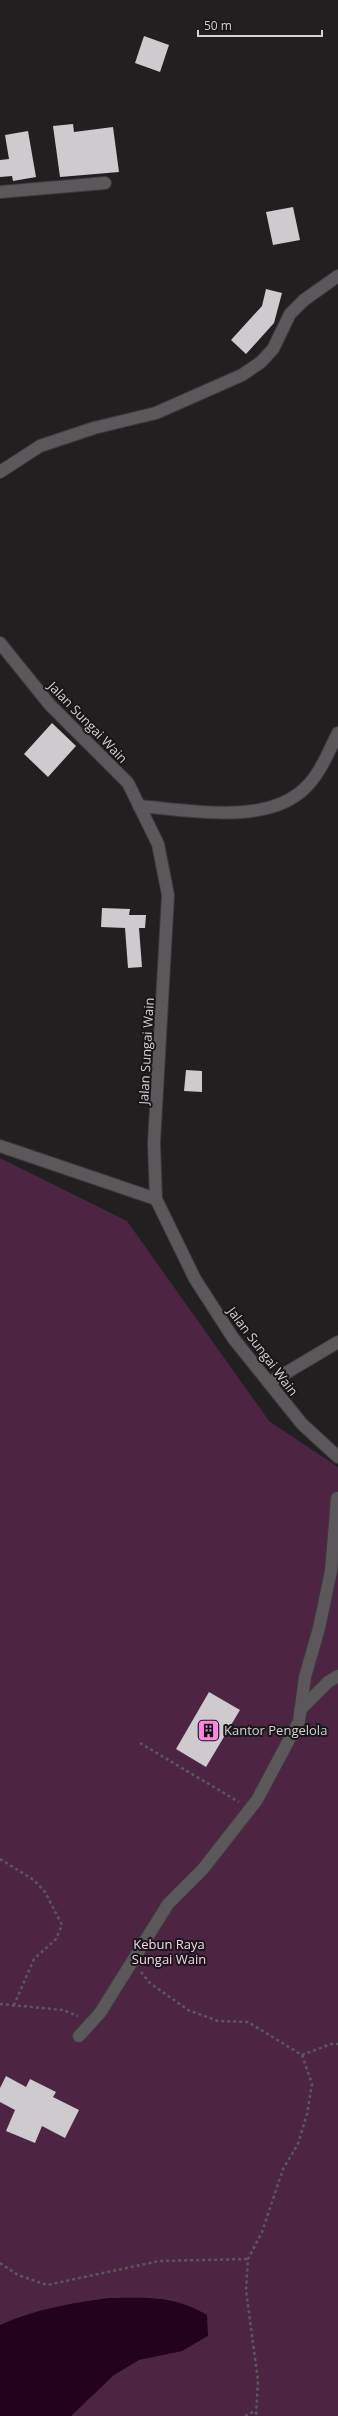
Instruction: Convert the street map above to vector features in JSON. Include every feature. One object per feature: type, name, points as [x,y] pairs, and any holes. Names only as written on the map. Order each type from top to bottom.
[{"type":"street","points":[[0,192],[105,183]]},
{"type":"street","points":[[0,472],[40,446],[94,428],[156,414],[242,375],[261,362],[273,349],[290,314],[304,300],[338,276]]},
{"type":"street","name":"Jalan Sungai Wain","points":[[0,643],[50,705],[128,783],[158,844],[168,895],[154,1143],[156,1199],[195,1279],[233,1338],[302,1424],[338,1457]]},
{"type":"street","points":[[139,806],[206,811],[256,811],[277,806],[292,800],[306,788],[318,773],[338,733]]},
{"type":"street","points":[[0,1146],[156,1199]]},
{"type":"street","points":[[269,1383],[338,1342]]},
{"type":"street","points":[[79,2036],[100,2013],[168,1904],[203,1869],[257,1800],[299,1721],[305,1677],[319,1628],[331,1571],[337,1498]]},
{"type":"street","points":[[300,1710],[328,1682],[338,1676]]},
{"type":"path","points":[[140,1743],[250,1808]]},
{"type":"path","points":[[0,1859],[34,1880],[45,1892],[62,1925],[56,1939],[34,1959],[14,2005]]},
{"type":"path","points":[[132,1960],[150,1983],[188,2010],[218,2021],[248,2022],[302,2055],[312,2084],[307,2114],[298,2144],[283,2170],[262,2232],[248,2259],[246,2290],[258,2381],[255,2411],[256,2416]]},
{"type":"path","points":[[0,2004],[62,2010],[77,2015],[90,2024]]},
{"type":"path","points":[[302,2055],[331,2044],[338,2044]]},
{"type":"path","points":[[0,2264],[18,2275],[47,2286],[159,2261],[248,2259]]},
{"type":"path","points":[[245,2416],[255,2411]]},
{"type":"green space","name":"Kebun Raya Sungai Wain","points":[[0,1158],[127,1221],[269,1421],[338,1467],[338,2416],[0,2416]]},
{"type":"shaded area","points":[[109,2298],[148,2298],[182,2304],[207,2315],[208,2336],[182,2351],[139,2360],[114,2375],[71,2416],[0,2416],[0,2325],[13,2319],[40,2311]]},
{"type":"building","points":[[144,36],[169,45],[160,72],[135,63]]},
{"type":"building","points":[[73,124],[74,132],[113,127],[119,172],[60,177],[53,126]]},
{"type":"building","points":[[28,131],[36,177],[13,181],[12,176],[0,177],[0,160],[9,159],[5,135]]},
{"type":"building","points":[[293,207],[300,240],[273,245],[266,212]]},
{"type":"building","points":[[266,289],[282,293],[274,323],[246,354],[231,340],[262,306]]},
{"type":"building","points":[[52,723],[76,746],[48,777],[24,754]]},
{"type":"building","points":[[102,908],[130,909],[129,915],[146,915],[145,928],[139,928],[142,967],[128,968],[125,928],[101,927]]},
{"type":"building","points":[[186,1070],[202,1071],[202,1092],[184,1091]]},
{"type":"building","name":"Kantor Pengelola","points":[[209,1692],[240,1710],[206,1767],[176,1749]]},
{"type":"building","points":[[6,2076],[26,2087],[30,2079],[56,2092],[53,2097],[79,2110],[65,2138],[42,2126],[35,2143],[6,2131],[15,2110],[0,2102],[0,2088]]},
{"type":"place","name":"Kantor Pengelola","points":[[208,1730]]}]
